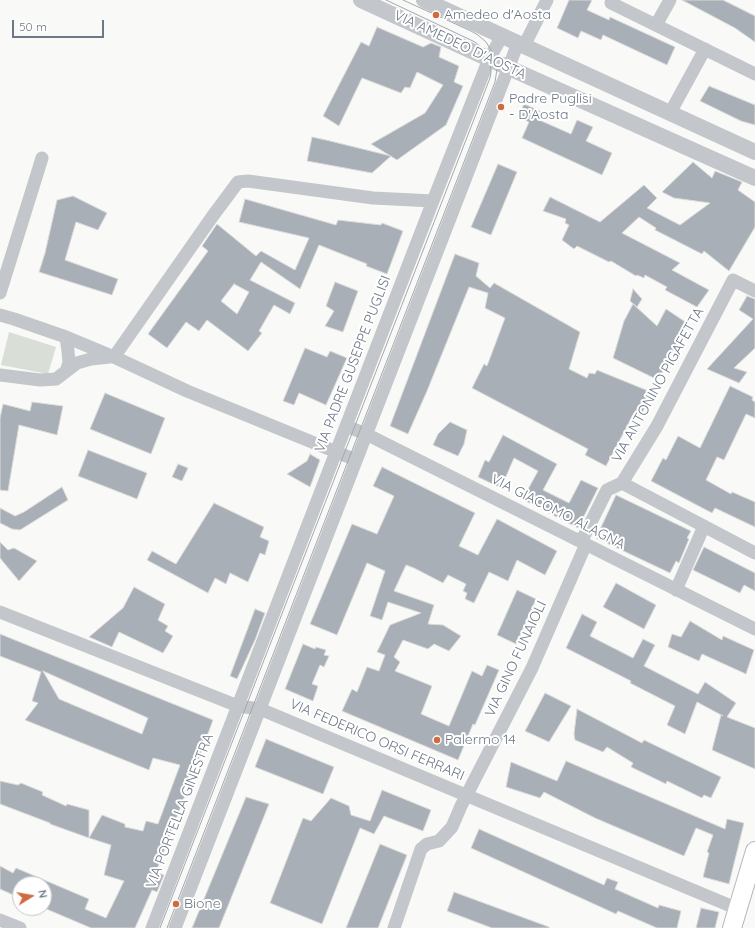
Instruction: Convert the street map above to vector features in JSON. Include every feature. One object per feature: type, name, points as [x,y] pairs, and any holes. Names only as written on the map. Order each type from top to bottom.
[{"type":"main road","points":[[732,928],[755,852]]},
{"type":"street","name":"VIA AMEDEO D'AOSTA","points":[[362,0],[489,59],[755,178]]},
{"type":"street","name":"VIA AMEDEO D'AOSTA","points":[[424,0],[755,152]]},
{"type":"street","points":[[175,928],[509,68],[547,0]]},
{"type":"street","points":[[612,0],[611,3],[755,74]]},
{"type":"street","points":[[656,25],[670,0]]},
{"type":"street","name":"VIA PADRE GUSEPPE PUGLISI","points":[[238,706],[489,59],[502,36]]},
{"type":"street","points":[[670,113],[705,49]]},
{"type":"street","points":[[0,293],[42,158]]},
{"type":"street","points":[[0,375],[40,380],[56,379],[77,363],[91,359],[114,357],[238,182],[373,198],[434,201]]},
{"type":"street","name":"VIA ANTONINO PIGAFETTA","points":[[584,543],[607,490],[622,483],[657,426],[733,280],[755,291]]},
{"type":"street","points":[[0,315],[66,337],[114,357],[187,391],[356,460]]},
{"type":"street","points":[[66,337],[69,363],[66,371]]},
{"type":"street","name":"VIA GIACOMO ALAGNA","points":[[346,426],[366,434],[755,629]]},
{"type":"street","points":[[622,483],[755,553]]},
{"type":"street","points":[[676,590],[704,526]]},
{"type":"street","name":"VIA GINO FUNAIOLI","points":[[394,928],[421,849],[427,844],[439,841],[452,827],[532,668],[584,543]]},
{"type":"street","name":"VIA FEDERICO ORSI FERRARI","points":[[0,612],[238,706],[260,709],[738,909]]},
{"type":"street","name":"VIA PORTELLA GINESTRA","points":[[152,928],[238,706]]},
{"type":"street","points":[[0,920],[20,928]]},
{"type":"shaded area","points":[[9,332],[56,347],[48,374],[1,365]]},
{"type":"building","points":[[569,0],[592,0],[587,10],[609,20],[610,17],[675,47],[667,65],[603,35],[601,40],[581,31],[578,38],[557,28]]},
{"type":"building","points":[[682,0],[723,0],[755,16],[755,42],[735,28]]},
{"type":"building","points":[[377,27],[423,47],[431,43],[441,47],[439,57],[459,66],[454,82],[463,86],[446,125],[397,160],[371,144],[425,113],[443,85],[417,72],[410,88],[405,87],[401,93],[362,78],[339,126],[323,116],[361,42],[369,46]]},
{"type":"building","points":[[709,86],[755,105],[755,125],[741,121],[700,101]]},
{"type":"building","points":[[524,104],[540,111],[537,119],[571,134],[577,120],[593,127],[586,141],[612,153],[602,175],[522,138],[529,122],[518,117]]},
{"type":"building","points":[[312,137],[391,156],[372,173],[307,161]]},
{"type":"building","points":[[693,162],[712,178],[715,171],[742,182],[738,190],[755,202],[755,227],[729,271],[704,251],[702,254],[655,230],[656,228],[639,217],[622,233],[680,263],[672,270],[709,290],[697,307],[665,290],[667,287],[645,275],[644,278],[637,275],[636,276],[611,261],[609,262],[577,246],[574,249],[562,240],[569,225],[565,223],[566,219],[543,211],[550,197],[600,222],[644,185],[657,198],[647,208],[680,225],[710,203],[674,198],[662,192]]},
{"type":"building","points":[[498,164],[517,172],[491,235],[471,227]]},
{"type":"building","points":[[73,196],[107,213],[98,230],[76,222],[65,260],[118,279],[112,295],[39,272],[45,253],[57,200]]},
{"type":"building","points":[[245,199],[336,225],[338,220],[381,225],[382,223],[403,231],[387,274],[366,266],[367,264],[319,245],[300,289],[261,262],[250,280],[295,303],[290,314],[274,305],[259,331],[262,333],[248,351],[207,320],[199,331],[186,322],[167,348],[148,334],[208,251],[202,246],[217,224],[256,256],[261,251],[295,270],[309,238],[239,222]],"holes":[[[234,284],[249,292],[237,314],[221,301]]]},
{"type":"building","points":[[455,254],[479,263],[476,276],[490,288],[494,283],[580,332],[569,369],[587,378],[589,373],[595,374],[597,370],[651,392],[641,416],[634,413],[606,466],[585,455],[588,449],[472,388],[484,364],[487,366],[505,318],[485,308],[488,293],[469,287],[408,434],[390,426]]},
{"type":"building","points":[[335,282],[358,291],[343,332],[325,326],[334,311],[326,306]]},
{"type":"building","points":[[633,289],[642,299],[637,307],[630,301]]},
{"type":"building","points":[[747,296],[755,299],[755,348],[734,368],[747,372],[739,383],[707,369],[753,319],[739,310]]},
{"type":"building","points":[[633,304],[657,326],[666,309],[687,323],[670,358],[671,359],[656,379],[613,358],[624,321]]},
{"type":"building","points":[[305,348],[327,357],[330,351],[347,358],[326,405],[299,393],[294,405],[283,401]]},
{"type":"building","points":[[730,386],[753,397],[752,400],[755,402],[755,418],[746,414],[724,460],[717,457],[706,480],[731,494],[732,492],[755,502],[755,527],[715,508],[712,513],[651,481],[663,458],[666,460],[678,436],[700,448]]},
{"type":"building","points":[[105,393],[165,418],[151,454],[90,429]]},
{"type":"building","points":[[32,402],[63,406],[57,435],[19,425],[8,491],[0,490],[0,418],[3,404],[30,411]]},
{"type":"building","points":[[450,422],[467,430],[464,444],[458,456],[433,445],[438,434]]},
{"type":"building","points":[[503,435],[557,464],[543,490],[569,503],[581,480],[598,488],[578,528],[518,497],[522,488],[527,491],[538,471],[514,458],[501,488],[478,477],[485,460],[489,462]]},
{"type":"building","points":[[88,450],[147,473],[137,499],[78,476]]},
{"type":"building","points":[[310,454],[320,460],[310,487],[287,474],[307,461]]},
{"type":"building","points":[[178,464],[188,468],[182,481],[172,477]]},
{"type":"building","points":[[382,467],[475,513],[459,546],[478,555],[497,519],[557,551],[545,575],[517,560],[508,581],[489,572],[474,603],[465,599],[467,593],[463,591],[466,584],[448,575],[443,583],[406,565],[394,591],[434,605],[428,624],[443,625],[461,636],[449,651],[434,644],[428,649],[403,640],[394,657],[400,662],[395,671],[432,686],[421,714],[449,726],[472,671],[482,676],[487,665],[499,670],[475,725],[473,724],[458,760],[342,711],[352,689],[357,692],[367,667],[379,671],[385,655],[377,652],[390,625],[421,613],[388,602],[382,620],[370,616],[385,571],[367,563],[337,635],[310,624],[352,524],[377,534],[394,496],[373,486]]},
{"type":"building","points":[[62,487],[68,500],[20,530],[12,529],[0,523],[0,508],[15,516],[24,512]]},
{"type":"building","points":[[616,495],[691,531],[687,538],[689,539],[679,563],[676,561],[670,573],[596,538]]},
{"type":"building","points":[[214,503],[264,527],[260,537],[269,541],[265,555],[260,553],[248,582],[230,573],[226,584],[215,578],[208,593],[147,560],[152,551],[176,564]]},
{"type":"building","points":[[0,542],[8,550],[14,548],[37,561],[19,581],[0,558]]},
{"type":"building","points":[[704,547],[755,573],[755,591],[744,585],[740,593],[693,570]]},
{"type":"building","points":[[616,583],[656,605],[644,629],[603,607]]},
{"type":"building","points":[[134,587],[165,604],[158,620],[168,626],[165,631],[173,636],[163,653],[119,632],[112,647],[89,637],[123,608]]},
{"type":"building","points":[[517,590],[536,599],[516,644],[497,635]]},
{"type":"building","points":[[255,609],[265,613],[255,640],[237,679],[230,676]]},
{"type":"building","points":[[582,614],[597,622],[590,636],[633,658],[643,639],[655,645],[644,666],[698,694],[705,682],[736,703],[727,717],[755,728],[755,769],[712,750],[721,715],[723,716],[697,702],[685,734],[667,725],[675,706],[630,683],[631,681],[566,648]]},
{"type":"building","points":[[690,621],[722,640],[723,636],[754,650],[746,674],[702,654],[699,661],[668,647],[672,634],[681,637]]},
{"type":"building","points":[[0,634],[213,720],[156,872],[164,875],[157,892],[152,890],[135,928],[91,928],[52,911],[52,883],[89,899],[85,909],[106,918],[124,881],[104,875],[111,845],[89,838],[102,815],[125,824],[125,827],[143,831],[146,821],[158,824],[180,765],[153,758],[149,770],[25,720],[38,703],[32,701],[41,672],[0,656]],"holes":[[[43,671],[148,718],[142,734],[59,699]]]},
{"type":"building","points":[[303,644],[315,649],[316,647],[326,650],[324,655],[329,656],[324,667],[320,665],[312,684],[318,686],[313,701],[285,689]]},
{"type":"building","points":[[545,693],[571,706],[549,742],[525,731]]},
{"type":"building","points":[[577,709],[642,743],[644,740],[721,777],[711,798],[704,795],[702,798],[667,781],[666,784],[631,767],[633,763],[607,747],[603,752],[575,740],[574,734]]},
{"type":"building","points":[[266,739],[334,767],[323,794],[255,767]]},
{"type":"building","points":[[566,761],[725,829],[727,819],[744,823],[729,884],[703,877],[709,853],[707,852],[713,835],[696,828],[684,856],[595,818],[544,792],[540,798],[506,787],[511,762],[557,781]]},
{"type":"building","points":[[0,781],[18,785],[21,783],[43,792],[42,795],[66,806],[67,804],[89,810],[89,838],[0,804]]},
{"type":"building","points":[[382,790],[431,810],[423,831],[384,816],[374,834],[360,828],[322,924],[270,903],[303,818],[311,821],[331,798],[349,806],[351,815],[370,821]]},
{"type":"building","points":[[246,797],[269,804],[219,928],[192,928]]},
{"type":"building","points":[[479,829],[604,885],[607,878],[618,882],[615,889],[658,908],[659,905],[681,911],[677,928],[657,928],[618,911],[616,914],[471,848]]},
{"type":"building","points":[[380,844],[407,855],[378,928],[346,928]]},
{"type":"building","points":[[0,866],[13,873],[16,868],[35,876],[12,876],[12,894],[0,889]]},
{"type":"building","points":[[454,892],[549,928],[492,928],[447,911]]},
{"type":"building","points":[[701,908],[719,912],[715,928],[696,928]]},
{"type":"tram line","points":[[160,928],[490,78],[491,72],[489,59],[481,47],[475,42],[386,0]]},
{"type":"tram line","points":[[167,928],[495,82],[497,69],[496,62],[493,53],[486,42],[471,31],[403,0]]},
{"type":"place","name":"Amedeo d'Aosta","points":[[436,15]]},
{"type":"place","name":"Padre Puglisi - D'Aosta","points":[[501,107]]},
{"type":"place","name":"Palermo 14","points":[[437,740]]},
{"type":"place","name":"Bione","points":[[176,904]]}]
